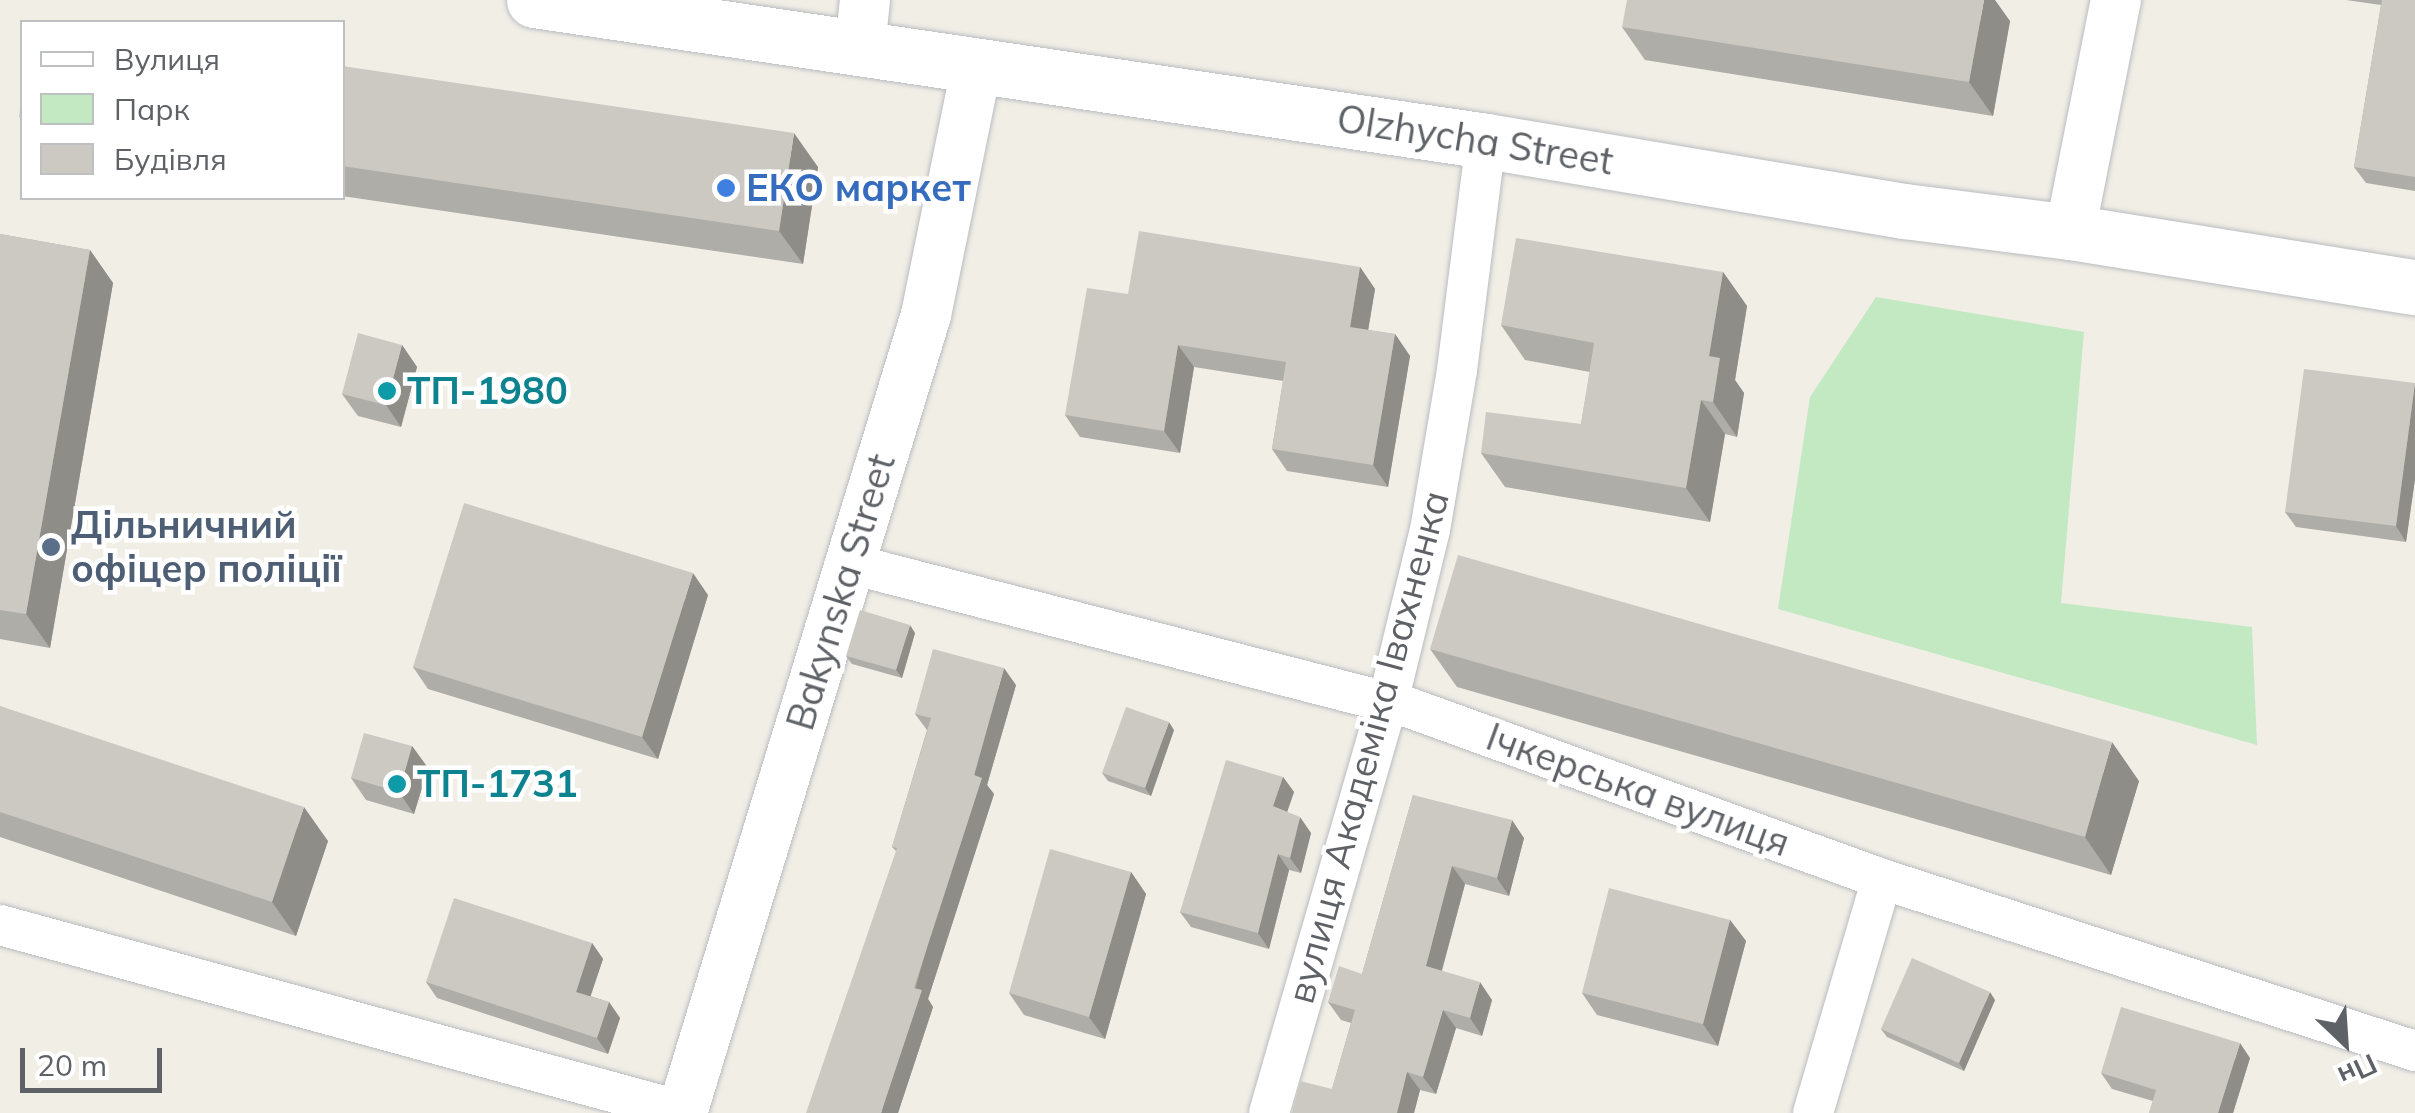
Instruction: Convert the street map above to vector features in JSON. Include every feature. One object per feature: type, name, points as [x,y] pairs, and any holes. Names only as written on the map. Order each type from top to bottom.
[{"type":"main road","name":"Olzhycha Street","points":[[534,0],[862,24],[977,65],[2415,287]]},
{"type":"street","points":[[2070,232],[2116,0]]},
{"type":"street","name":"Bakynska Street","points":[[682,1112],[926,315],[977,65]]},
{"type":"street","name":"вулиця Академіка Івахненка","points":[[1269,1113],[1388,702],[1430,530],[1468,294],[1486,141]]},
{"type":"street","name":"Ічкерська вулиця","points":[[851,564],[1388,702],[1882,879],[2415,1051]]},
{"type":"street","points":[[1813,1113],[1882,879]]},
{"type":"street","points":[[0,925],[682,1112]]},
{"type":"green space","points":[[1876,297],[2084,332],[2061,603],[2252,627],[2257,745],[1778,609],[1810,397]]},
{"type":"building","points":[[1627,0],[1984,0],[1969,82],[1622,27]]},
{"type":"building","points":[[2382,0],[2415,0],[2415,177],[2354,167]]},
{"type":"building","points":[[345,66],[794,133],[779,231],[345,166]]},
{"type":"building","points":[[1139,231],[1360,267],[1350,327],[1395,334],[1373,465],[1272,449],[1286,362],[1178,345],[1164,431],[1065,415],[1087,288],[1128,294]]},
{"type":"building","points":[[0,234],[90,250],[26,614],[0,610]]},
{"type":"building","points":[[1516,238],[1723,272],[1709,356],[1720,358],[1713,402],[1701,400],[1686,488],[1481,453],[1486,412],[1581,424],[1594,343],[1501,325]]},
{"type":"building","points":[[358,333],[402,345],[386,405],[342,394]]},
{"type":"building","points":[[2304,369],[2415,383],[2396,526],[2285,512]]},
{"type":"building","points":[[464,503],[693,573],[642,737],[413,667]]},
{"type":"building","points":[[1458,555],[2112,742],[2085,837],[1430,649]]},
{"type":"building","points":[[860,610],[910,625],[896,670],[846,656]]},
{"type":"building","points":[[933,649],[1004,668],[974,775],[982,778],[914,988],[922,990],[881,1113],[806,1113],[897,848],[892,847],[931,718],[915,714]]},
{"type":"building","points":[[0,706],[304,807],[272,902],[0,812]]},
{"type":"building","points":[[1126,707],[1169,722],[1145,788],[1102,773]]},
{"type":"building","points":[[364,733],[412,746],[399,792],[351,778]]},
{"type":"building","points":[[1226,760],[1283,777],[1273,806],[1300,817],[1290,858],[1278,854],[1258,933],[1180,912]]},
{"type":"building","points":[[1413,795],[1512,820],[1497,878],[1452,866],[1426,966],[1480,982],[1470,1018],[1443,1010],[1423,1077],[1407,1072],[1397,1113],[1292,1113],[1300,1081],[1332,1089],[1355,1010],[1328,1002],[1339,966],[1362,974]]},
{"type":"building","points":[[1050,849],[1131,872],[1089,1017],[1009,993]]},
{"type":"building","points":[[1609,888],[1730,920],[1703,1024],[1582,993]]},
{"type":"building","points":[[454,898],[592,943],[576,992],[609,1002],[597,1038],[426,982]]},
{"type":"building","points":[[1912,958],[1990,992],[1959,1063],[1881,1029]]},
{"type":"building","points":[[2121,1007],[2240,1043],[2218,1113],[2149,1113],[2156,1090],[2101,1073]]},
{"type":"place","name":"ЕКО маркет","points":[[726,188]]},
{"type":"place","name":"ТП-1980","points":[[387,391]]},
{"type":"place","name":"Дільничний офіцер поліції","points":[[51,547]]},
{"type":"place","name":"ТП-1731","points":[[397,784]]}]
